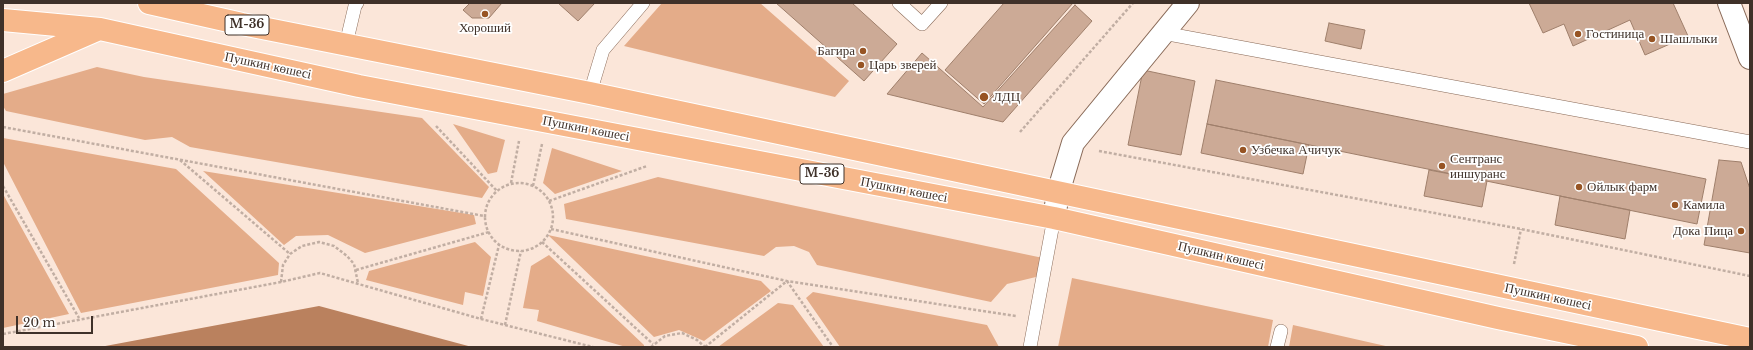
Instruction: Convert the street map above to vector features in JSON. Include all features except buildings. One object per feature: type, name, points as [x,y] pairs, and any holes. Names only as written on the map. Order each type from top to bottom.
[{"type":"main road","name":"Пушкин көшесі","points":[[149,3],[242,24],[590,93],[1058,194],[1750,339]]},
{"type":"main road","name":"Пушкин көшесі","points":[[3,20],[100,29],[359,86],[1054,218],[1498,318],[1637,347]]},
{"type":"main road","points":[[3,71],[100,29]]},
{"type":"street","points":[[1054,218],[1058,194],[1073,143],[1188,3]]},
{"type":"street","points":[[1729,3],[1750,58]]},
{"type":"lane","points":[[346,44],[357,3]]},
{"type":"lane","points":[[590,93],[603,50],[643,3]]},
{"type":"lane","points":[[899,3],[922,24],[941,3]]},
{"type":"lane","points":[[1163,33],[1750,142]]},
{"type":"lane","points":[[1030,347],[1054,218]]},
{"type":"lane","points":[[1277,347],[1281,331]]},
{"type":"path","points":[[1020,132],[1133,3]]},
{"type":"path","points":[[432,121],[497,191]]},
{"type":"path","points":[[3,127],[484,216]]},
{"type":"path","points":[[534,186],[544,138]]},
{"type":"path","points":[[511,183],[519,140]]},
{"type":"path","points":[[1073,143],[1104,152],[1521,229],[1750,276]]},
{"type":"path","points":[[180,159],[290,254]]},
{"type":"path","points":[[549,201],[649,166]]},
{"type":"path","points":[[511,183],[522,183],[534,186],[543,192],[549,201],[553,212],[553,223],[551,229],[542,242],[532,249],[521,251],[510,250],[499,245],[489,232],[484,216],[492,195],[497,191],[511,183]]},
{"type":"path","points":[[3,186],[79,318]]},
{"type":"path","points":[[551,229],[787,281],[1035,319]]},
{"type":"path","points":[[356,270],[489,232]]},
{"type":"path","points":[[281,282],[283,266],[290,254],[302,246],[319,242],[334,246],[347,256],[356,270],[358,283]]},
{"type":"path","points":[[542,242],[652,346],[665,336],[682,333],[697,340],[705,347],[787,281]]},
{"type":"path","points":[[481,319],[499,245]]},
{"type":"path","points":[[505,325],[521,251]]},
{"type":"path","points":[[3,334],[79,318],[281,282],[320,273],[481,319],[593,347]]},
{"type":"path","points":[[787,281],[833,347]]},
{"type":"shaded area","points":[[662,3],[760,3],[849,81],[835,97],[624,46]]},
{"type":"shaded area","points":[[97,67],[144,77],[422,118],[489,187],[482,198],[190,147],[172,137],[145,140],[6,111],[3,106],[3,94]]},
{"type":"shaded area","points":[[453,124],[505,140],[497,172],[488,174]]},
{"type":"shaded area","points":[[3,138],[176,169],[279,263],[278,275],[81,313],[3,162]]},
{"type":"shaded area","points":[[552,148],[622,171],[555,194],[543,183]]},
{"type":"shaded area","points":[[203,171],[474,215],[476,224],[365,253],[328,235],[296,236],[284,245]]},
{"type":"shaded area","points":[[658,177],[1043,258],[1040,276],[1007,284],[991,302],[817,265],[809,252],[794,246],[776,247],[764,256],[566,219],[564,204]]},
{"type":"shaded area","points":[[3,194],[69,314],[3,328]]},
{"type":"shaded area","points":[[548,235],[761,281],[771,291],[704,341],[679,330],[654,337]]},
{"type":"shaded area","points":[[475,242],[491,257],[483,296],[465,292],[463,305],[366,280],[369,271]]},
{"type":"shaded area","points":[[549,255],[644,345],[644,347],[626,347],[537,321],[539,310],[523,308],[531,266]]},
{"type":"shaded area","points":[[1072,278],[1273,320],[1268,347],[1058,347]]},
{"type":"shaded area","points":[[813,292],[987,325],[999,347],[840,347],[806,298]]},
{"type":"shaded area","points":[[778,303],[793,305],[824,347],[718,347]]},
{"type":"shaded area","points":[[319,306],[472,347],[100,347]]},
{"type":"shaded area","points":[[1293,325],[1390,347],[1289,347]]},
{"type":"place","name":"Хороший","points":[[485,14]]},
{"type":"place","name":"Гостиница","points":[[1578,34]]},
{"type":"place","name":"Шашлыки","points":[[1652,39]]},
{"type":"place","name":"Багира","points":[[863,51]]},
{"type":"place","name":"Царь зверей","points":[[861,65]]},
{"type":"place","name":"ЛДЦ","points":[[984,97]]},
{"type":"place","name":"Узбечка Ачичук","points":[[1243,150]]},
{"type":"place","name":"Сентранс иншуранс","points":[[1442,166]]},
{"type":"place","name":"Ойлык фарм","points":[[1579,187]]},
{"type":"place","name":"Камила","points":[[1675,205]]},
{"type":"place","name":"Дока Пица","points":[[1741,231]]}]
